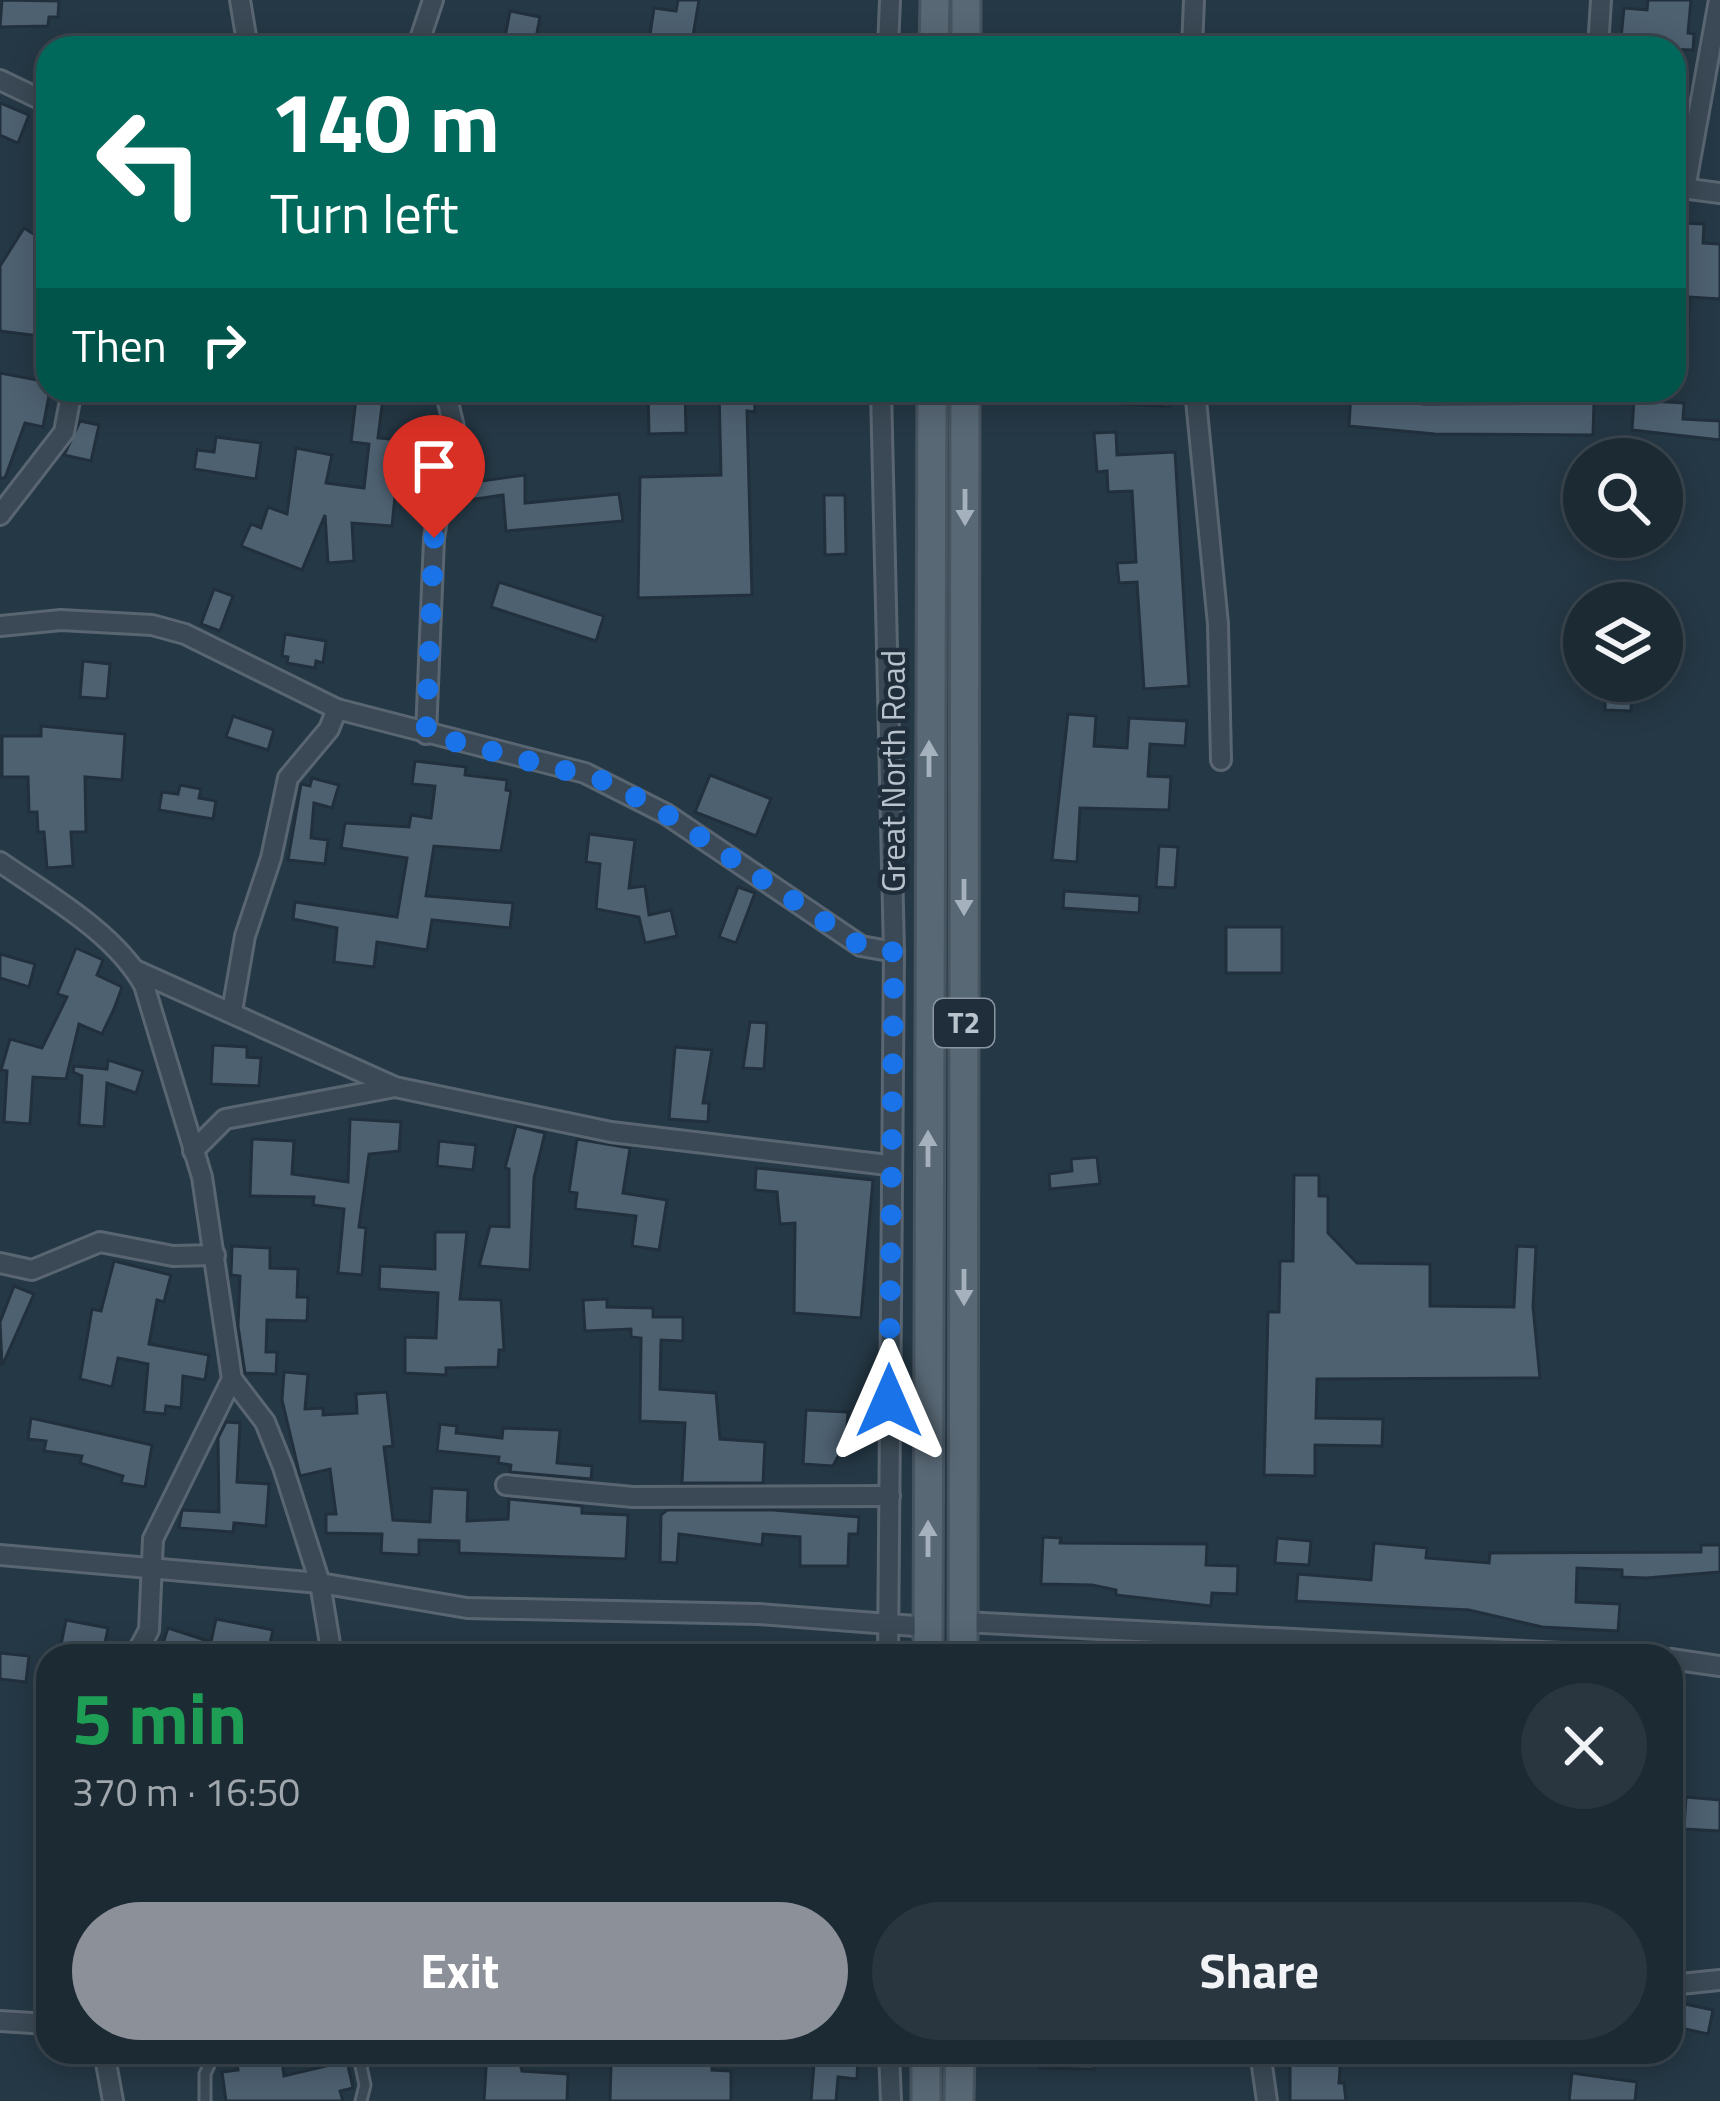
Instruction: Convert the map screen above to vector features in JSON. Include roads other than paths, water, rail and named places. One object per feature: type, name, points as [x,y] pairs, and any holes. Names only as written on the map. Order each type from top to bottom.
[{"type":"main road","points":[[934,0],[934,36]]},
{"type":"main road","points":[[966,0],[966,36]]},
{"type":"main road","name":"Great North Road","points":[[928,1642],[932,402]]},
{"type":"main road","name":"T2","points":[[963,1644],[965,402]]},
{"type":"main road","points":[[926,2064],[926,2101]]},
{"type":"main road","points":[[959,2064],[959,2101]]},
{"type":"street","points":[[240,0],[246,36]]},
{"type":"street","points":[[421,36],[433,0]]},
{"type":"street","points":[[888,36],[890,0]]},
{"type":"street","points":[[1192,36],[1194,0]]},
{"type":"street","points":[[1599,36],[1601,0]]},
{"type":"street","points":[[1686,155],[1719,0]]},
{"type":"street","points":[[0,80],[36,97]]},
{"type":"street","points":[[1686,189],[1720,193]]},
{"type":"street","points":[[0,515],[64,432],[70,402]]},
{"type":"street","points":[[426,734],[436,524],[458,443],[448,402]]},
{"type":"street","points":[[881,402],[894,952],[888,1166],[889,1644]]},
{"type":"street","points":[[1196,402],[1218,624],[1221,760]]},
{"type":"street","points":[[0,626],[61,620],[152,625],[185,634],[337,709],[609,782],[666,814],[861,946],[894,952]]},
{"type":"street","points":[[232,1010],[245,936],[271,858],[288,778],[329,730],[337,709]]},
{"type":"street","points":[[0,862],[70,910],[135,970],[395,1087],[611,1132],[888,1166]]},
{"type":"street","points":[[135,970],[194,1150],[232,1379],[265,1422],[320,1583],[330,1644]]},
{"type":"street","points":[[194,1150],[225,1120],[336,1103],[395,1087]]},
{"type":"street","points":[[0,1263],[32,1270],[100,1243],[173,1256],[215,1256]]},
{"type":"street","points":[[141,1644],[148,1630],[159,1523],[232,1379]]},
{"type":"street","points":[[506,1485],[633,1497],[890,1496]]},
{"type":"street","points":[[0,1555],[320,1583],[467,1608],[759,1614],[890,1627],[928,1642]]},
{"type":"street","points":[[963,1622],[1411,1644]]},
{"type":"street","points":[[1219,1633],[1222,1644]]},
{"type":"street","points":[[1683,1661],[1720,1666]]},
{"type":"street","points":[[1683,1984],[1720,1980]]},
{"type":"street","points":[[0,2021],[36,2023]]},
{"type":"street","points":[[106,2064],[113,2101]]},
{"type":"street","points":[[889,2064],[891,2101]]},
{"type":"street","points":[[1262,2064],[1267,2101]]},
{"type":"lane","points":[[206,2101],[210,2064]]},
{"type":"lane","points":[[361,2064],[365,2085],[361,2101]]}]
